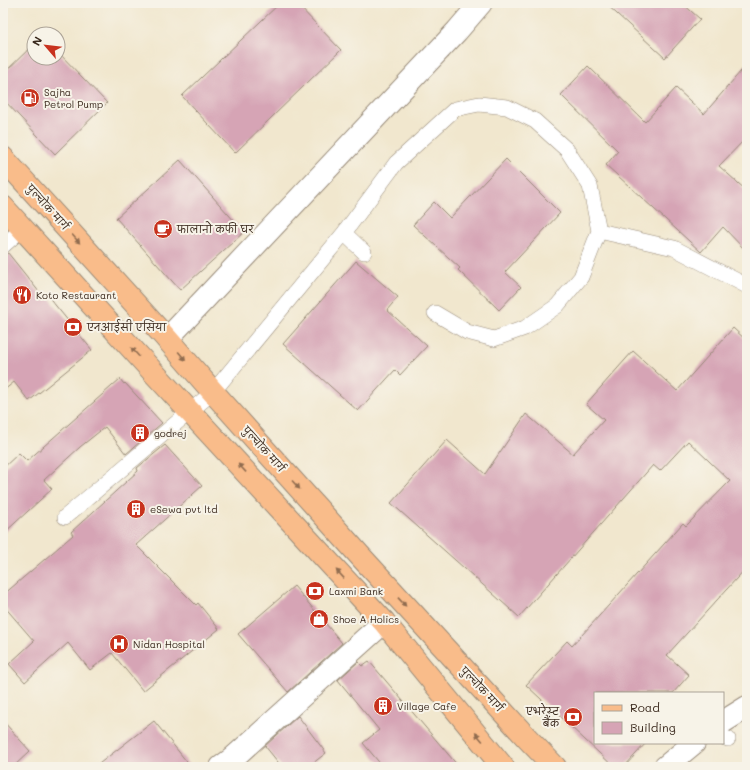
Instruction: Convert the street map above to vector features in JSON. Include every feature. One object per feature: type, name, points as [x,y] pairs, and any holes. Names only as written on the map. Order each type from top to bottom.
[{"type":"main road","name":"पुल्चोक मार्ग","points":[[3,158],[168,339],[213,392],[362,558],[555,767]]},
{"type":"main road","points":[[3,207],[384,622],[504,767]]},
{"type":"street","points":[[168,339],[482,3]]},
{"type":"street","points":[[221,767],[384,622]]},
{"type":"street","points":[[724,733],[747,707]]},
{"type":"street","points":[[665,767],[693,744]]},
{"type":"lane","points":[[66,517],[213,392],[344,233],[396,163],[455,109],[479,104],[507,107],[535,121],[567,150],[590,186],[599,231],[581,277],[557,306],[525,328],[494,339],[467,332],[435,313]]},
{"type":"lane","points":[[3,246],[23,228]]},
{"type":"lane","points":[[599,231],[674,248],[745,285]]},
{"type":"lane","points":[[344,233],[364,252]]},
{"type":"building","points":[[280,3],[296,3],[341,50],[235,153],[182,96]]},
{"type":"building","points":[[605,3],[682,3],[700,19],[665,58]]},
{"type":"building","points":[[26,52],[26,66],[66,66],[66,60],[107,103],[55,154],[3,99],[3,74]]},
{"type":"building","points":[[747,64],[747,137],[719,166],[747,191],[747,252],[723,227],[701,252],[606,165],[618,151],[561,95],[588,66],[645,122],[676,88],[704,114]]},
{"type":"building","points":[[506,159],[560,213],[505,272],[521,287],[499,310],[458,270],[460,268],[413,225],[434,202],[450,218]]},
{"type":"building","points":[[180,160],[244,232],[180,290],[116,218]]},
{"type":"building","points":[[8,253],[44,298],[47,295],[92,350],[29,401],[14,382],[3,391],[3,255]]},
{"type":"building","points":[[356,261],[398,297],[387,310],[427,346],[400,375],[395,370],[358,411],[283,344]]},
{"type":"building","points":[[733,328],[747,341],[747,567],[667,655],[689,675],[674,692],[594,692],[594,744],[645,744],[624,767],[614,767],[526,685],[567,641],[572,646],[683,523],[686,526],[730,481],[688,441],[660,471],[653,465],[519,617],[391,503],[447,440],[485,474],[526,414],[573,454],[604,420],[586,404],[633,351],[677,391]]},
{"type":"building","points":[[120,379],[162,423],[126,454],[105,427],[80,447],[44,480],[52,489],[3,534],[3,468],[19,453],[27,461]]},
{"type":"building","points":[[165,445],[202,486],[136,545],[196,605],[198,603],[219,629],[143,691],[112,653],[90,670],[68,643],[25,682],[9,664],[34,641],[3,605],[3,595],[73,535],[71,532],[138,471],[137,468]]},
{"type":"building","points":[[294,586],[342,643],[288,692],[238,634]]},
{"type":"building","name":"Village Cafe","points":[[369,661],[459,767],[383,767],[363,743],[379,730],[338,680],[358,662],[362,666]]},
{"type":"building","points":[[298,716],[326,753],[308,767],[282,767],[265,746]]},
{"type":"building","points":[[3,721],[30,751],[13,767],[3,767]]},
{"type":"building","points":[[154,721],[191,767],[95,767]]},
{"type":"place","name":"Sajha Petrol Pump","points":[[30,98]]},
{"type":"place","name":"फालानो कफी घर","points":[[163,229]]},
{"type":"place","name":"Koto Restaurant","points":[[22,295]]},
{"type":"place","name":"एनआईसी एसिया","points":[[73,327]]},
{"type":"place","name":"godrej","points":[[140,433]]},
{"type":"place","name":"eSewa pvt ltd","points":[[136,509]]},
{"type":"place","name":"Laxmi Bank","points":[[315,591]]},
{"type":"place","name":"Shoe A Holics","points":[[319,619]]},
{"type":"place","name":"Nidan Hospital","points":[[119,644]]},
{"type":"place","name":"Village Cafe","points":[[383,706]]},
{"type":"place","name":"एभरेस्ट बैंक","points":[[573,717]]}]
